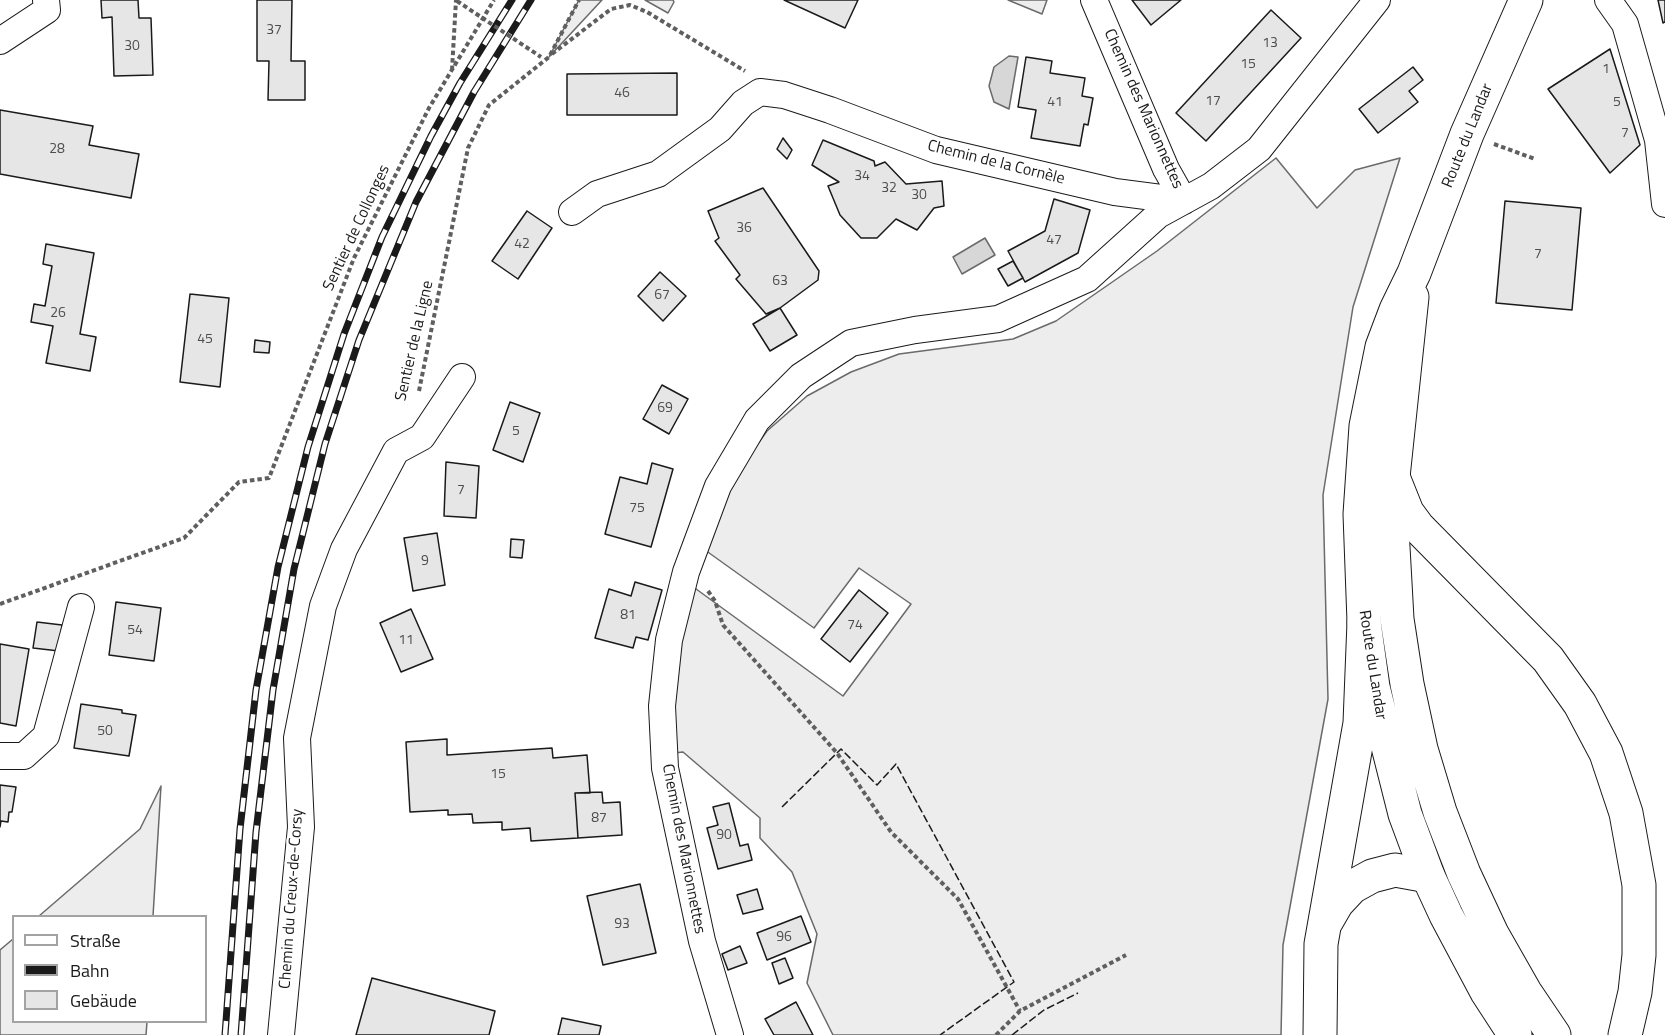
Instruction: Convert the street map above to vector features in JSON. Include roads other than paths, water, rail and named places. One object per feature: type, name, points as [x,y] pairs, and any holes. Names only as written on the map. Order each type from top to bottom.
[{"type":"main road","name":"Route du Landar","points":[[1513,1031],[1466,954],[1428,876],[1405,814],[1387,751],[1373,687],[1364,622],[1360,514],[1366,426],[1382,347],[1396,309],[1414,273],[1467,134],[1526,0]]},
{"type":"main road","name":"Route du Landar","points":[[1414,273],[1393,477],[1393,574],[1407,684],[1421,749],[1440,812],[1464,874],[1492,934],[1524,992],[1554,1035]]},
{"type":"main road","points":[[1393,477],[1407,512],[1418,527],[1548,659],[1580,704],[1606,753],[1626,813],[1639,885],[1640,955],[1635,992],[1625,1035]]},
{"type":"main road","points":[[1320,1035],[1321,944],[1360,723],[1364,622]]},
{"type":"main road","points":[[1321,944],[1326,922],[1337,903],[1352,887],[1372,876],[1395,870],[1428,876],[1440,882],[1460,900],[1492,956],[1524,992]]},
{"type":"street","points":[[0,40],[47,10],[46,0]]},
{"type":"street","name":"Chemin des Marionnettes","points":[[730,1035],[702,941],[665,768],[662,706],[669,640],[687,572],[718,486],[756,420],[801,376],[851,343],[915,330],[998,319],[1087,279],[1158,215],[1184,201],[1166,169],[1094,0]]},
{"type":"street","points":[[1184,201],[1211,186],[1259,149],[1377,0]]},
{"type":"street","points":[[1608,0],[1625,24],[1662,139],[1665,204]]},
{"type":"street","name":"Chemin de la Cornèle","points":[[572,212],[597,194],[658,174],[720,129],[743,103],[760,92],[784,95],[936,150],[1115,192],[1184,201]]},
{"type":"street","name":"Chemin du Creux-de-Corsy","points":[[281,1035],[301,827],[297,738],[323,606],[344,549],[396,451],[422,437],[462,378]]},
{"type":"street","points":[[0,756],[24,756],[46,736],[81,607]]},
{"type":"railway","points":[[225,1035],[240,829],[256,690],[278,567],[308,447],[344,334],[382,237],[431,136],[460,83],[512,0]]},
{"type":"railway","points":[[241,1035],[256,832],[273,690],[294,569],[325,444],[359,340],[416,202],[474,92],[531,0]]}]
